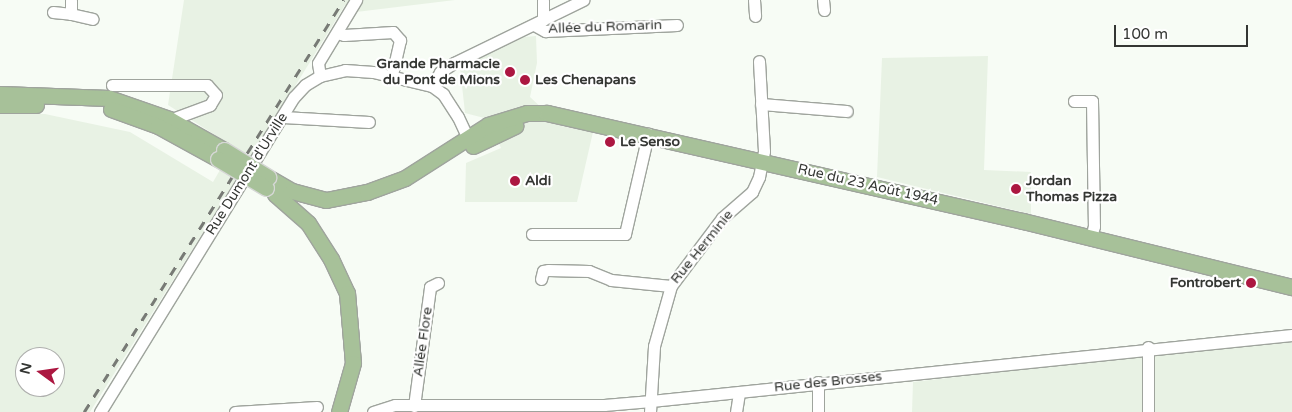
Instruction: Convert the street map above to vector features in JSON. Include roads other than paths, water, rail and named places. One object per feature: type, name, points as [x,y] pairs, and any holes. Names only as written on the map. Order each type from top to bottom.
[{"type":"main road","points":[[0,94],[109,98],[163,122],[221,154],[271,187],[308,223],[331,259],[346,292],[352,328],[353,363],[339,412]]},
{"type":"main road","points":[[0,104],[108,109],[163,122]]},
{"type":"main road","name":"Rue du 23 Août 1944","points":[[271,187],[312,197],[341,198],[405,178],[527,113],[572,116],[1091,237],[1292,287]]},
{"type":"main road","name":"Rue du 23 Août 1944","points":[[1165,255],[1292,279]]},
{"type":"street","points":[[71,0],[71,14]]},
{"type":"street","points":[[320,76],[318,63],[356,0]]},
{"type":"street","points":[[539,23],[543,0]]},
{"type":"street","points":[[474,140],[443,94],[432,86],[440,72],[454,62],[539,23],[583,0]]},
{"type":"street","points":[[754,0],[754,16]]},
{"type":"street","points":[[53,12],[92,19]]},
{"type":"street","name":"Allée du Romarin","points":[[539,23],[545,31],[678,25]]},
{"type":"street","points":[[337,33],[344,36],[393,32],[400,40],[392,76]]},
{"type":"street","points":[[758,61],[763,161]]},
{"type":"street","name":"Rue Dumont d'Urville","points":[[100,412],[282,117],[305,85],[320,76],[345,70],[392,76],[432,86]]},
{"type":"street","points":[[112,85],[208,85],[216,95],[210,105],[163,122]]},
{"type":"street","points":[[1074,101],[1092,101],[1094,226],[1091,237]]},
{"type":"street","points":[[761,104],[847,111]]},
{"type":"street","points":[[282,117],[369,122]]},
{"type":"street","points":[[532,234],[625,234],[648,134]]},
{"type":"street","name":"Rue Herminie","points":[[650,407],[654,346],[670,286],[722,218],[752,192],[763,161]]},
{"type":"street","points":[[541,279],[544,271],[548,270],[589,271],[611,280],[670,286]]},
{"type":"street","name":"Allée Flore","points":[[414,406],[430,287],[438,283]]},
{"type":"street","name":"Rue des Brosses","points":[[374,411],[383,407],[414,406],[538,409],[650,407],[739,392],[818,382],[1289,333]]},
{"type":"street","points":[[1148,347],[1148,412]]},
{"type":"street","points":[[818,382],[818,412]]},
{"type":"street","points":[[736,412],[739,392]]},
{"type":"street","points":[[236,412],[317,407]]},
{"type":"railway","points":[[84,412],[343,0]]},
{"type":"place","name":"Grande Pharmacie du Pont de Mions","points":[[510,72]]},
{"type":"place","name":"Les Chenapans","points":[[525,80]]},
{"type":"place","name":"Le Senso","points":[[610,142]]},
{"type":"place","name":"Aldi","points":[[515,181]]},
{"type":"place","name":"Jordan Thomas Pizza","points":[[1016,189]]},
{"type":"place","name":"Fontrobert","points":[[1251,283]]}]
